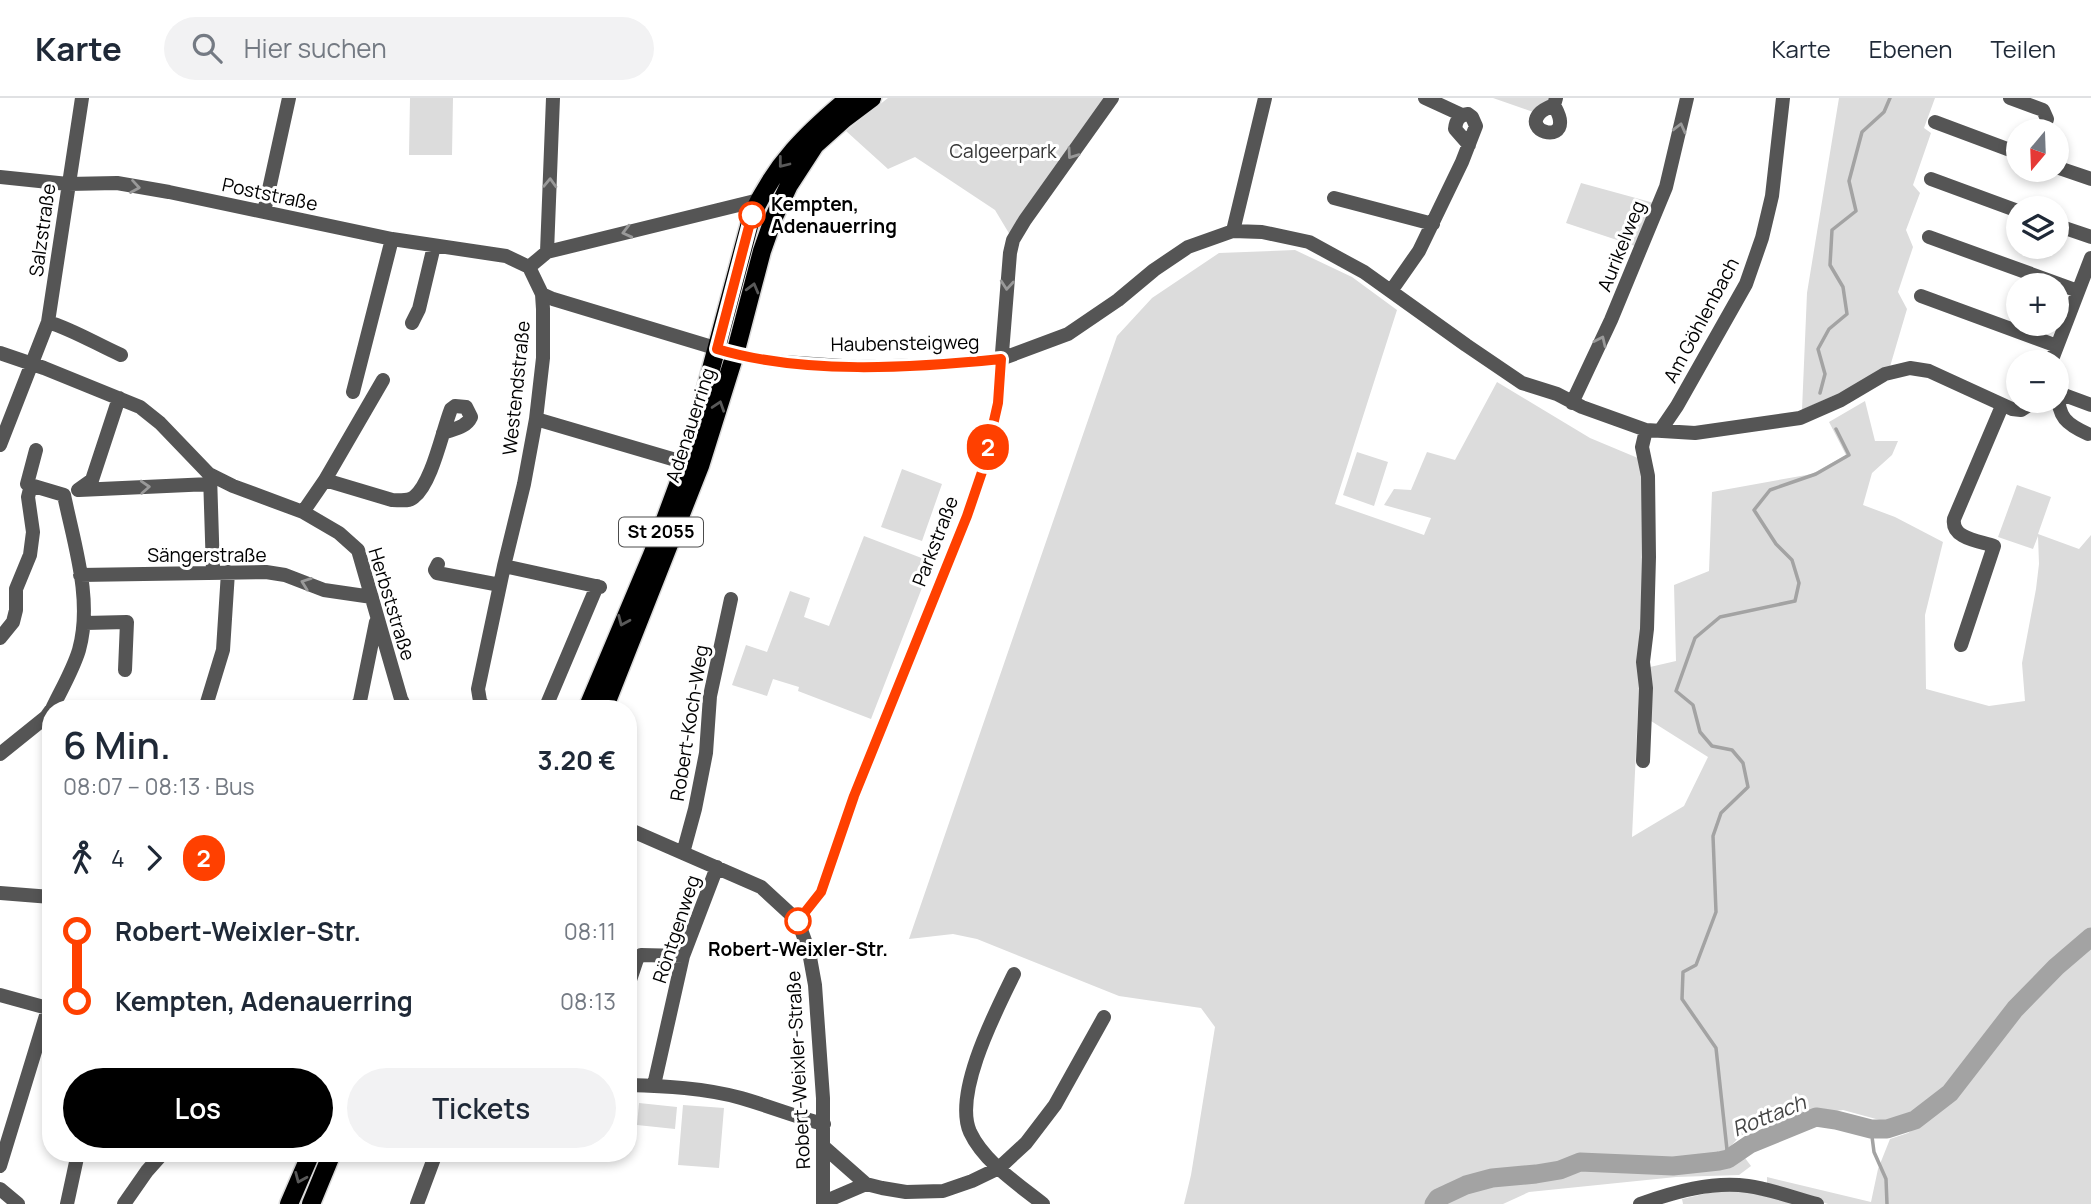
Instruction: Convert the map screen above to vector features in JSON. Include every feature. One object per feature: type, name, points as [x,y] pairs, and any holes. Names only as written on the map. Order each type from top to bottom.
[{"type":"main road","name":"Adenauerring","points":[[591,700],[652,555],[686,463],[745,240],[759,200],[780,165],[802,139],[849,98]]},
{"type":"main road","name":"Adenauerring","points":[[608,700],[700,466],[774,217],[789,185],[815,145],[872,98]]},
{"type":"main road","points":[[289,1204],[307,1162]]},
{"type":"main road","points":[[311,1204],[328,1162]]},
{"type":"street","name":"Salzstraße","points":[[0,445],[48,322],[82,98]]},
{"type":"street","points":[[264,212],[289,98]]},
{"type":"street","points":[[547,252],[553,98]]},
{"type":"street","name":"Parkstraße","points":[[798,921],[821,892],[854,796],[967,516],[983,469],[998,403],[1013,240],[1112,98]]},
{"type":"street","points":[[1233,231],[1265,98]]},
{"type":"street","points":[[1391,291],[1419,251],[1433,224],[1476,125],[1468,114],[1462,115],[1425,98]]},
{"type":"street","name":"Aurikelweg","points":[[1572,403],[1611,320],[1666,187],[1687,98]]},
{"type":"street","name":"Am Göhlenbach","points":[[1653,431],[1677,406],[1746,284],[1762,238],[1772,196],[1783,98]]},
{"type":"street","points":[[2010,98],[2043,110],[2047,119]]},
{"type":"street","points":[[1935,122],[2006,149]]},
{"type":"street","points":[[2069,171],[2091,179]]},
{"type":"street","name":"Poststraße","points":[[0,177],[68,184],[117,183],[392,239],[506,257],[529,267]]},
{"type":"street","points":[[1931,179],[2006,207]]},
{"type":"street","points":[[1334,198],[1433,224]]},
{"type":"street","points":[[529,267],[547,252],[759,200]]},
{"type":"street","points":[[2069,229],[2091,237]]},
{"type":"street","name":"Haubensteigweg","points":[[542,294],[717,349],[769,361],[858,367],[1001,359],[1068,334],[1188,247],[1233,231],[1262,232],[1310,242],[1364,272],[1522,383],[1653,431],[1695,433],[1800,418],[1842,400],[1885,374],[1910,368],[1929,371],[2002,406]]},
{"type":"street","points":[[1929,237],[2078,291]]},
{"type":"street","points":[[353,392],[392,239]]},
{"type":"street","points":[[412,323],[419,309],[434,246]]},
{"type":"street","points":[[2056,350],[2091,258]]},
{"type":"street","name":"Westendstraße","points":[[480,700],[478,689],[524,484],[536,419],[543,358],[542,294],[529,267]]},
{"type":"street","points":[[1921,296],[2057,346]]},
{"type":"street","points":[[48,322],[74,330],[80,336],[121,355]]},
{"type":"street","points":[[0,353],[119,398],[148,412],[210,479],[213,571]]},
{"type":"street","points":[[303,512],[325,480],[383,380]]},
{"type":"street","points":[[2069,397],[2091,405]]},
{"type":"street","points":[[79,490],[92,480],[119,398]]},
{"type":"street","points":[[1677,406],[1695,433]]},
{"type":"street","points":[[1961,645],[1994,546],[1955,531],[1954,519],[2002,406],[2006,407]]},
{"type":"street","points":[[2060,413],[2066,421],[2088,434]]},
{"type":"street","points":[[536,419],[686,463]]},
{"type":"street","points":[[1643,761],[1646,688],[1643,662],[1649,557],[1648,476],[1642,447],[1653,431]]},
{"type":"street","points":[[325,480],[392,500],[404,501],[413,498],[426,482],[443,433]]},
{"type":"street","points":[[36,450],[27,484],[64,495],[80,575],[85,623],[78,653],[56,700]]},
{"type":"street","name":"Herbststraße","points":[[64,495],[79,490],[210,479],[303,512],[339,533],[358,550],[402,700]]},
{"type":"street","points":[[4,633],[16,610],[16,589],[30,555],[33,532],[27,497],[30,485]]},
{"type":"street","points":[[438,564],[435,570],[437,573],[500,585]]},
{"type":"street","points":[[504,566],[598,586],[549,700]]},
{"type":"street","name":"Sängerstraße","points":[[80,575],[213,571],[275,574],[324,590],[372,597]]},
{"type":"street","points":[[208,700],[223,650],[228,572]]},
{"type":"street","name":"Robert-Koch-Weg","points":[[683,853],[704,764],[710,696],[731,599]]},
{"type":"street","points":[[360,700],[377,618]]},
{"type":"street","points":[[85,623],[127,622],[125,670]]},
{"type":"street","points":[[0,754],[42,720]]},
{"type":"street","name":"Robert-Weixler-Straße","points":[[637,833],[761,887],[798,921],[809,952],[816,985],[824,1124],[823,1203]]},
{"type":"street","name":"Röntgenweg","points":[[654,1085],[683,956],[717,867]]},
{"type":"street","points":[[0,893],[42,896]]},
{"type":"street","points":[[637,962],[640,955],[646,953],[683,956]]},
{"type":"street","points":[[1014,974],[982,1045],[968,1088],[965,1107],[970,1131],[981,1149],[999,1168],[1043,1204]]},
{"type":"street","points":[[0,995],[42,1007]]},
{"type":"street","points":[[824,1147],[866,1184],[906,1192],[943,1191],[972,1181],[999,1168],[1026,1143],[1055,1105],[1104,1017]]},
{"type":"street","points":[[0,1166],[42,1034]]},
{"type":"street","points":[[637,1085],[654,1085],[739,1098],[824,1124]]},
{"type":"street","points":[[67,1204],[76,1162]]},
{"type":"street","points":[[147,1171],[150,1162]]},
{"type":"street","points":[[124,1204],[155,1162]]},
{"type":"street","points":[[417,1204],[433,1162]]},
{"type":"street","points":[[823,1203],[866,1184]]},
{"type":"street","points":[[1640,1204],[1686,1190],[1732,1185],[1762,1189],[1817,1204]]},
{"type":"street","points":[[0,1189],[18,1204]]},
{"type":"green space","points":[[410,98],[453,98],[452,155],[409,155]]},
{"type":"green space","name":"Calgeerpark","points":[[888,98],[1108,98],[1010,235],[995,210],[915,157],[888,169],[846,131]]},
{"type":"green space","points":[[1493,98],[1549,98],[1547,103],[1533,112]]},
{"type":"green space","points":[[1839,98],[1935,98],[1924,128],[1931,133],[1913,185],[1920,193],[1906,230],[1913,247],[1898,292],[1907,309],[1889,370],[1802,410],[1807,293]]},
{"type":"green space","points":[[1581,183],[1654,203],[1638,247],[1566,223]]},
{"type":"green space","points":[[1295,250],[1352,277],[1397,310],[1335,504],[1424,535],[1431,518],[1384,505],[1394,489],[1411,490],[1427,452],[1455,460],[1497,382],[1590,438],[1645,461],[1644,579],[1632,837],[1684,806],[1708,757],[1651,721],[1650,667],[1676,661],[1674,585],[1709,571],[1712,492],[1812,474],[1846,455],[1829,422],[1865,401],[1875,441],[1898,441],[1892,455],[1872,473],[1863,505],[1895,517],[1943,542],[1925,615],[1926,689],[1989,706],[2025,701],[2022,663],[2036,589],[2038,536],[2033,549],[1998,537],[2017,485],[2051,497],[2038,534],[2079,549],[2091,535],[2091,1204],[1828,1204],[1767,1186],[1767,1177],[1871,1202],[1878,1169],[1890,1139],[1908,1133],[1918,1126],[1906,1120],[1887,1122],[1843,1110],[1791,1116],[1740,1136],[1723,1155],[1745,1158],[1751,1166],[1739,1175],[1676,1177],[1529,1192],[1503,1204],[1184,1204],[1215,1027],[1201,1008],[1119,996],[977,939],[953,934],[909,939],[1117,336],[1152,298],[1219,253]]},
{"type":"green space","points":[[1357,452],[1388,462],[1374,506],[1343,495]]},
{"type":"green space","points":[[902,469],[942,484],[922,541],[881,527]]},
{"type":"green space","points":[[864,536],[932,562],[871,719],[798,691],[799,687],[773,679],[767,696],[732,685],[746,645],[767,652],[790,591],[810,598],[804,617],[829,626]]},
{"type":"green space","points":[[639,1103],[677,1107],[675,1129],[637,1125]]},
{"type":"green space","points":[[683,1105],[724,1108],[719,1168],[678,1165]]},
{"type":"green space","points":[[1740,1190],[1797,1204],[1683,1204],[1682,1199],[1708,1193]]},
{"type":"waterway","points":[[1820,393],[1825,374],[1818,349],[1829,329],[1847,314],[1843,287],[1830,265],[1832,230],[1856,211],[1849,181],[1862,132],[1884,112],[1890,98]]},
{"type":"waterway","points":[[1728,1159],[1716,1048],[1682,999],[1683,972],[1696,965],[1716,912],[1713,836],[1721,813],[1748,787],[1743,763],[1732,750],[1712,746],[1700,732],[1693,705],[1676,691],[1695,638],[1720,617],[1795,601],[1799,583],[1792,560],[1776,544],[1754,510],[1770,490],[1816,474],[1849,455],[1836,429]]},
{"type":"waterway","name":"Rottach","points":[[1434,1204],[1438,1198],[1466,1185],[1492,1178],[1560,1170],[1580,1162],[1673,1166],[1728,1159],[1750,1144],[1816,1117],[1871,1129],[1887,1129],[1915,1120],[1950,1093],[2015,1009],[2056,967],[2091,937]]},
{"type":"waterway","points":[[1871,1129],[1874,1152],[1886,1179],[1887,1204]]},
{"type":"bus line","name":"2","points":[[752,215],[717,349],[769,361],[858,367],[1001,359],[998,403],[983,469],[967,516],[854,796],[821,892],[798,921]]},
{"type":"place","name":"Kempten, Adenauerring","points":[[752,215]]},
{"type":"place","name":"Robert-Weixler-Str.","points":[[798,921]]}]
